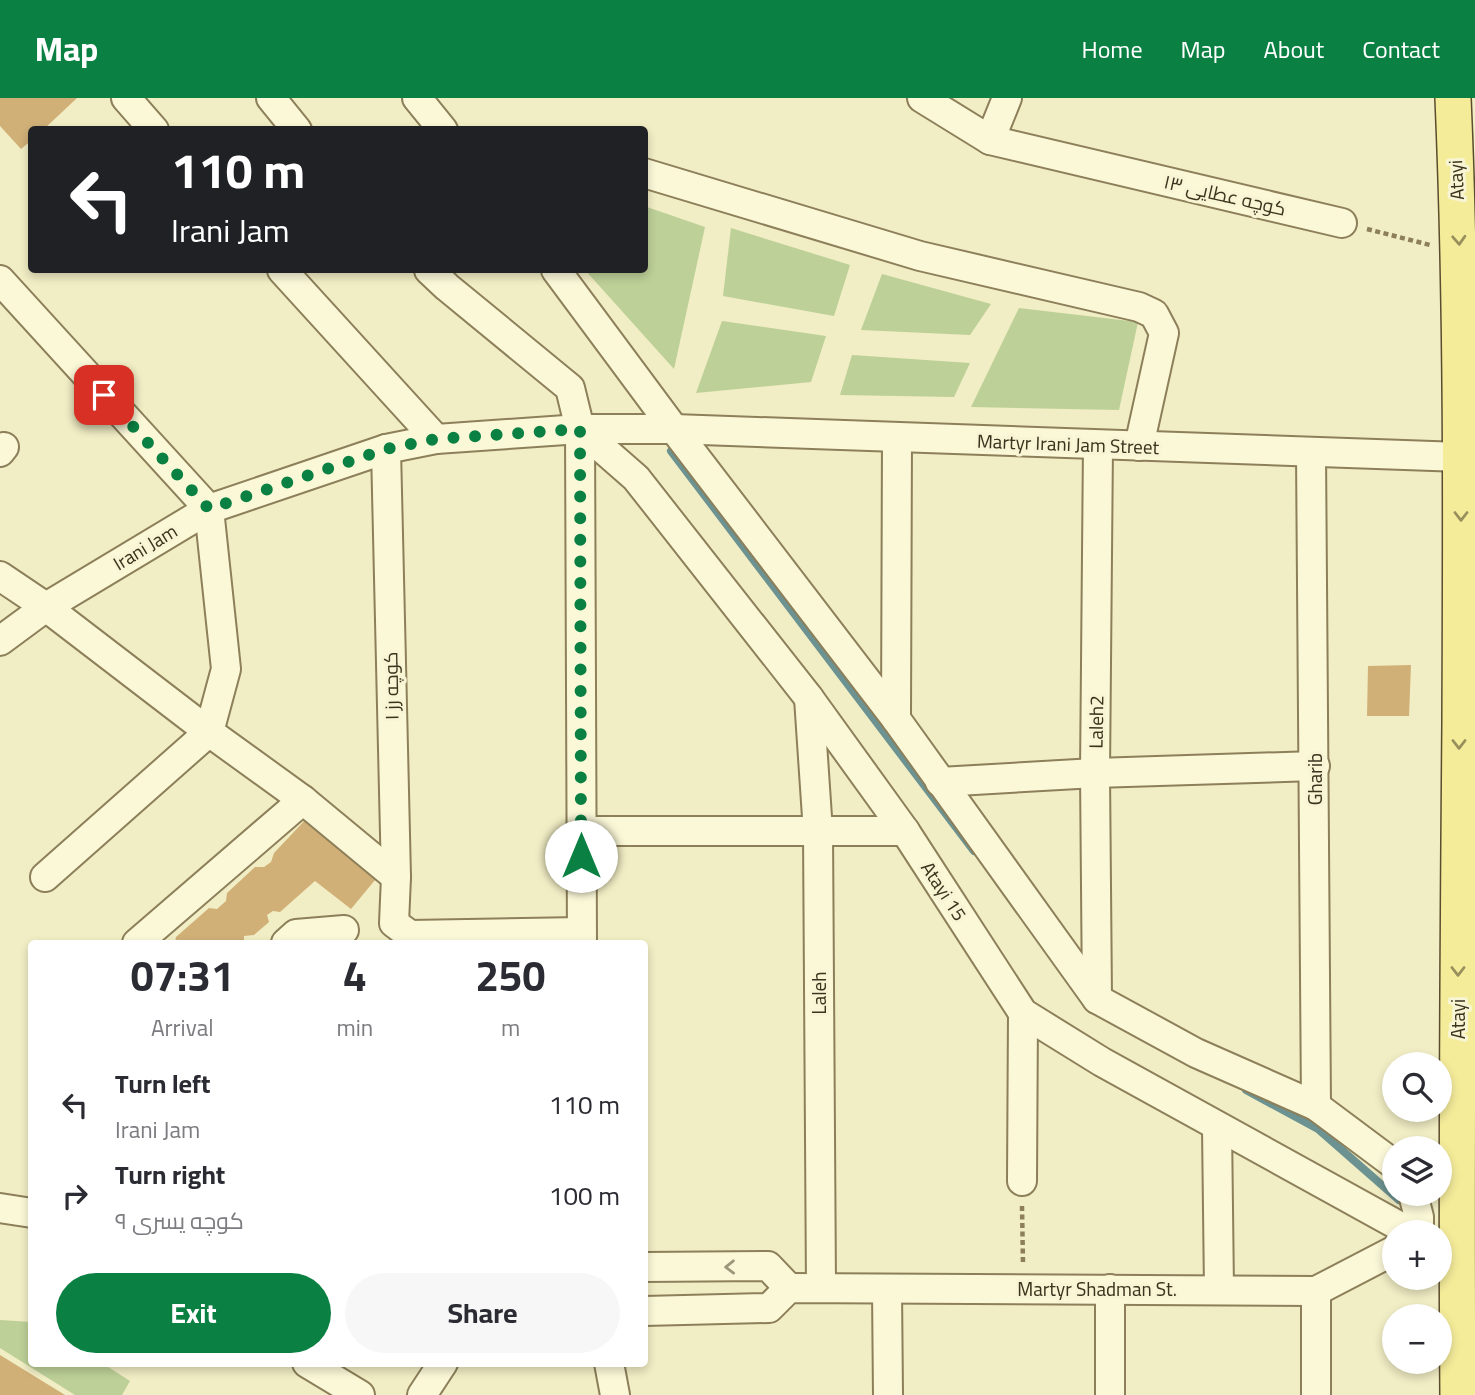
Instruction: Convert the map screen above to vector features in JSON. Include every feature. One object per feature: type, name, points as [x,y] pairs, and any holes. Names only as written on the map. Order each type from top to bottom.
[{"type":"main road","name":"Atayi","points":[[1453,98],[1468,457],[1457,1240],[1458,1395]]},
{"type":"street","points":[[126,98],[150,126]]},
{"type":"street","points":[[271,98],[294,126]]},
{"type":"street","points":[[416,98],[440,126]]},
{"type":"street","name":"کوچه عطایی ۱۳","points":[[922,98],[990,141],[1342,223]]},
{"type":"street","points":[[990,141],[1007,98]]},
{"type":"street","points":[[648,174],[920,256],[1139,307],[1154,314],[1164,333],[1139,446]]},
{"type":"street","points":[[285,273],[436,439]]},
{"type":"street","points":[[432,273],[570,387],[580,429],[582,938]]},
{"type":"street","points":[[558,273],[896,719],[1097,999],[1196,1053],[1316,1106],[1382,1156]]},
{"type":"street","points":[[0,280],[209,509],[226,669],[209,732],[46,877]]},
{"type":"street","name":"Irani Jam","points":[[0,641],[46,607],[209,509],[386,449],[436,439],[580,429],[674,429]]},
{"type":"street","name":"Atayi 15","points":[[580,429],[636,478],[809,698],[905,831],[1023,1013],[1101,1062],[1388,1220]]},
{"type":"street","name":"Martyr Irani Jam Street","points":[[674,429],[1468,457]]},
{"type":"street","points":[[896,719],[897,438]]},
{"type":"street","name":"Laleh2","points":[[1097,999],[1095,773],[1098,445]]},
{"type":"street","name":"کوچه رز ۱","points":[[386,449],[396,877],[394,923],[410,935],[582,938]]},
{"type":"street","name":"Gharib","points":[[1311,452],[1316,1106]]},
{"type":"street","points":[[0,576],[46,607],[303,800],[396,877]]},
{"type":"street","name":"Laleh","points":[[809,698],[818,832],[821,1288]]},
{"type":"street","points":[[940,782],[1315,765]]},
{"type":"street","points":[[140,940],[303,800]]},
{"type":"street","points":[[581,831],[905,831]]},
{"type":"street","points":[[289,940],[296,934],[344,930]]},
{"type":"street","points":[[1022,1181],[1023,1013]]},
{"type":"street","points":[[1217,1127],[1219,1290]]},
{"type":"street","points":[[0,1208],[28,1212]]},
{"type":"street","name":"Martyr Shadman St.","points":[[789,1288],[1316,1290],[1382,1257]]},
{"type":"street","points":[[648,1268],[768,1266],[789,1288],[769,1308],[648,1311]]},
{"type":"street","points":[[887,1289],[888,1395]]},
{"type":"street","points":[[1110,1289],[1110,1395]]},
{"type":"street","points":[[1316,1290],[1316,1395]]},
{"type":"street","points":[[314,1367],[360,1395]]},
{"type":"street","points":[[422,1395],[440,1367]]},
{"type":"street","points":[[610,1367],[615,1395]]},
{"type":"path","points":[[1342,223],[1460,253]]},
{"type":"path","points":[[1022,1181],[1024,1289]]},
{"type":"green space","points":[[648,207],[705,227],[674,369],[588,273],[648,273]]},
{"type":"green space","points":[[731,228],[850,265],[834,316],[723,296]]},
{"type":"green space","points":[[882,274],[991,304],[970,335],[861,330]]},
{"type":"green space","points":[[1019,308],[1138,322],[1119,410],[971,407]]},
{"type":"green space","points":[[722,321],[826,336],[811,382],[696,393]]},
{"type":"green space","points":[[852,355],[970,363],[954,397],[840,395]]},
{"type":"green space","points":[[0,1320],[28,1322],[28,1366],[0,1348]]},
{"type":"green space","points":[[30,1367],[108,1367],[130,1381],[122,1395],[75,1395]]},
{"type":"building","points":[[0,98],[77,98],[47,126],[28,126],[28,143],[21,149],[0,126]]},
{"type":"building","points":[[1411,665],[1409,716],[1367,716],[1368,666]]},
{"type":"building","points":[[307,818],[380,874],[351,909],[315,881],[280,912],[273,911],[267,915],[269,922],[254,935],[244,936],[244,940],[176,940],[209,908],[217,909],[226,901],[227,893],[255,867],[264,867],[271,862],[274,853]]},
{"type":"building","points":[[0,1355],[65,1395],[0,1395]]},
{"type":"waterway","points":[[671,451],[974,851]]},
{"type":"waterway","points":[[1246,1090],[1318,1129],[1382,1185]]},
{"type":"route","points":[[104,395],[209,509],[386,449],[436,439],[580,429],[581,856]]}]
